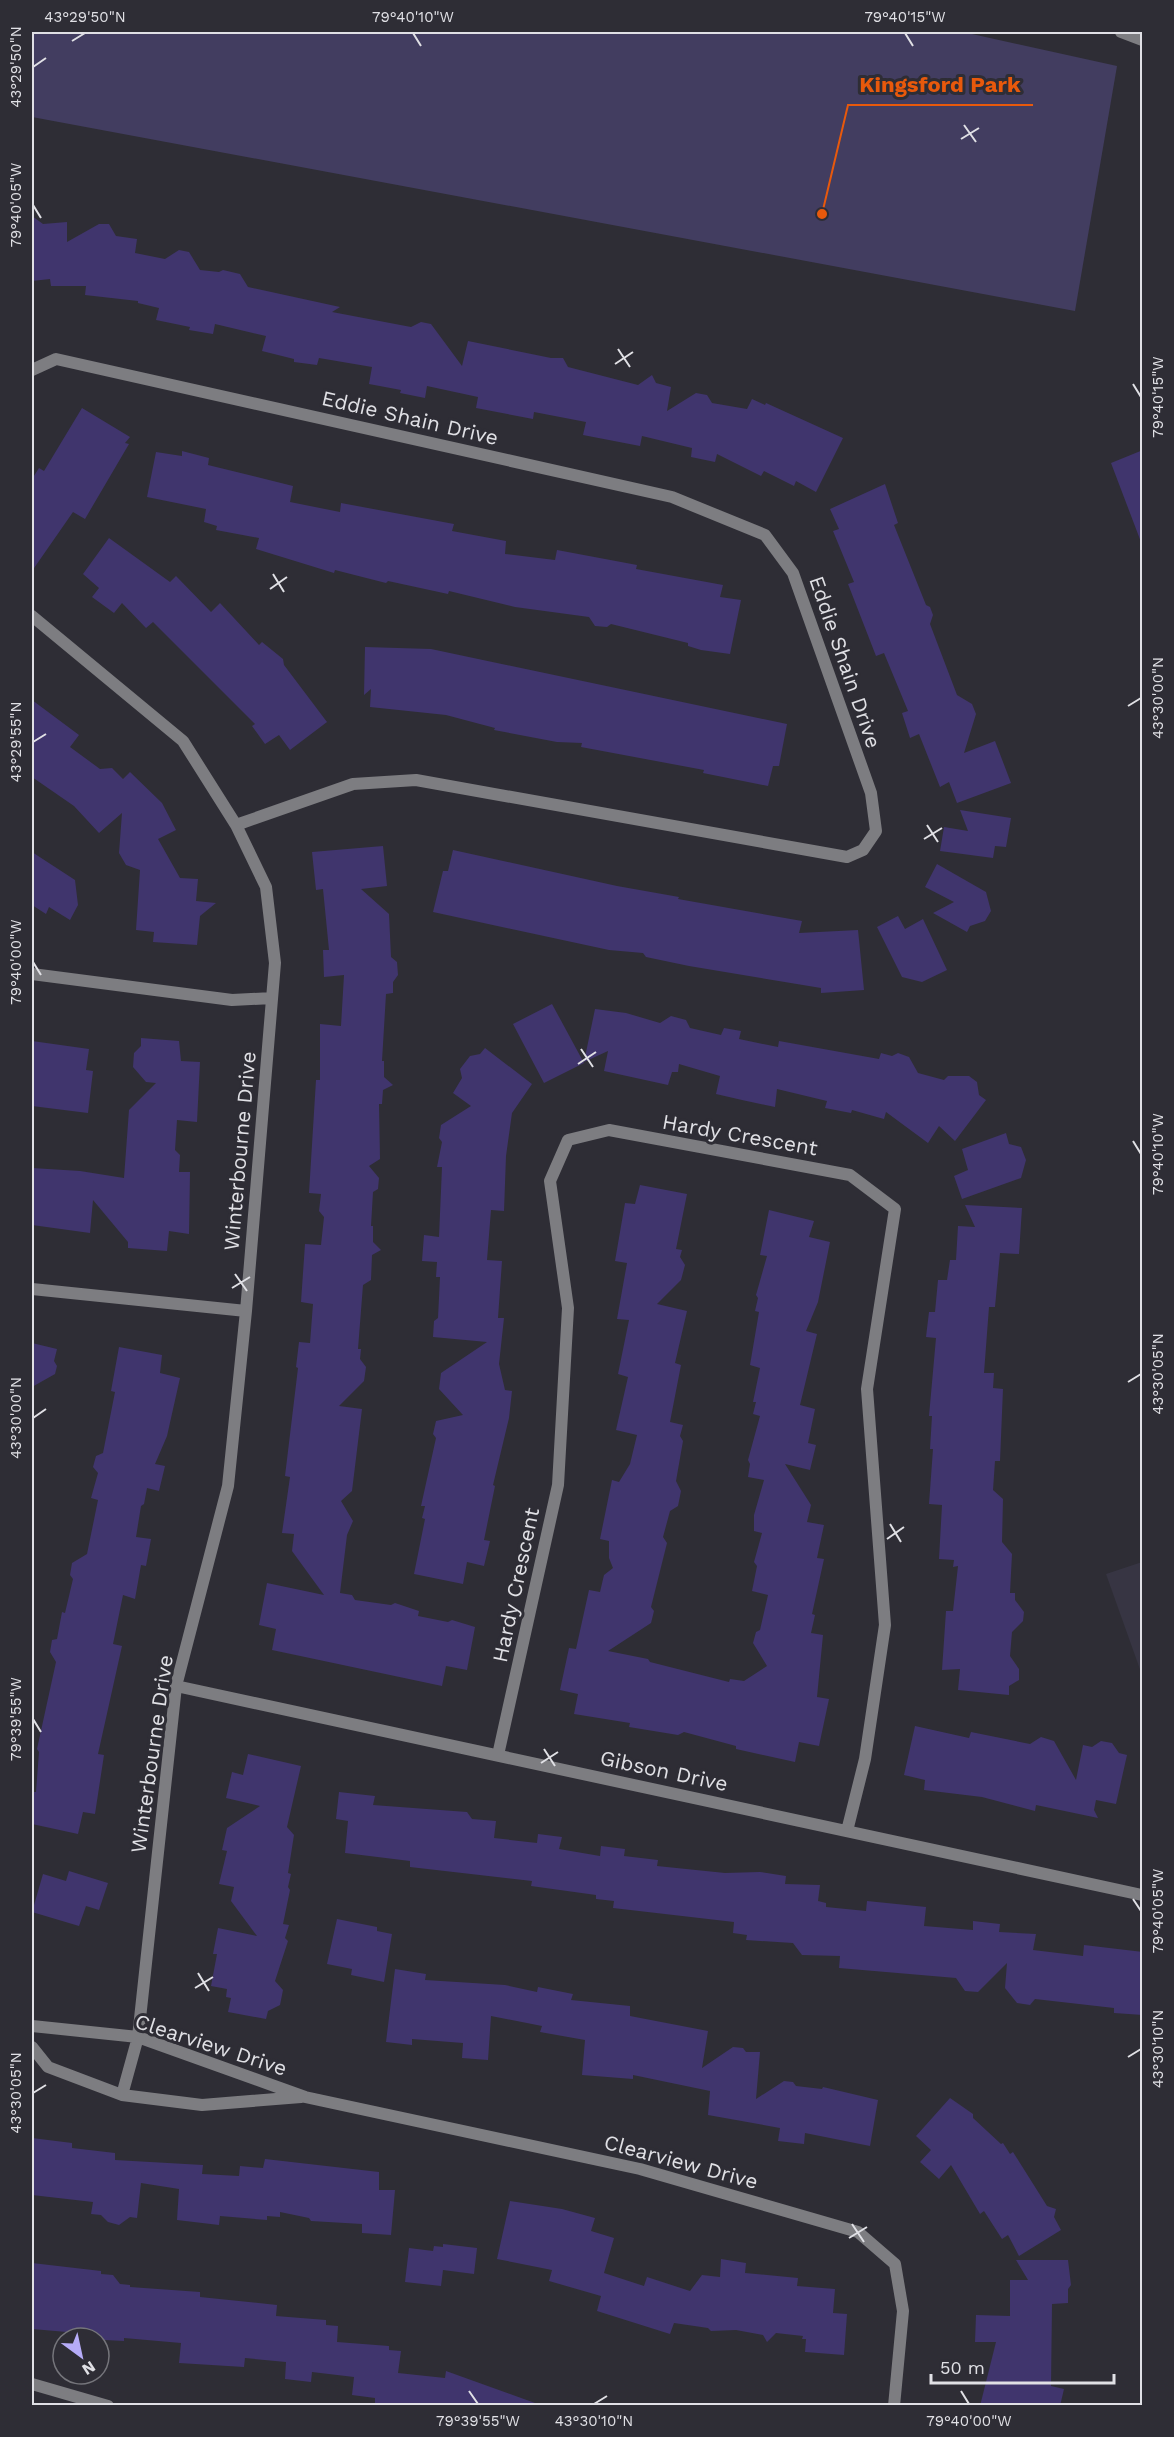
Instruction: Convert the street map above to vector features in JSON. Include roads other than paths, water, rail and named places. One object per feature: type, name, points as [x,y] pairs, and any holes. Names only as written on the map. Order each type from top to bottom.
[{"type":"street","points":[[1121,32],[1143,40]]},
{"type":"street","name":"Eddie Shain Drive","points":[[32,370],[56,359],[672,497],[765,535],[793,573],[871,794],[876,831],[863,850],[847,857],[416,780],[353,784],[236,825]]},
{"type":"street","name":"Winterbourne Drive","points":[[32,616],[183,741],[236,825],[266,886],[275,963],[246,1311],[228,1486],[176,1686],[138,2037],[122,2095]]},
{"type":"street","points":[[32,974],[232,1000],[272,998]]},
{"type":"street","name":"Hardy Crescent","points":[[498,1755],[558,1485],[568,1308],[550,1181],[567,1140],[609,1130],[849,1175],[895,1209],[867,1389],[885,1625],[865,1759],[847,1831]]},
{"type":"street","points":[[32,1289],[246,1311]]},
{"type":"street","name":"Gibson Drive","points":[[176,1686],[1143,1895]]},
{"type":"street","name":"Clearview Drive","points":[[32,2026],[138,2037],[305,2097],[640,2169],[858,2232],[895,2264],[903,2312],[894,2406]]},
{"type":"street","name":"Clearview Drive","points":[[32,2047],[48,2067],[122,2095],[202,2105],[305,2097]]},
{"type":"street","points":[[32,2384],[108,2406]]},
{"type":"place","name":"Kingsford Park","points":[[822,214]]}]
